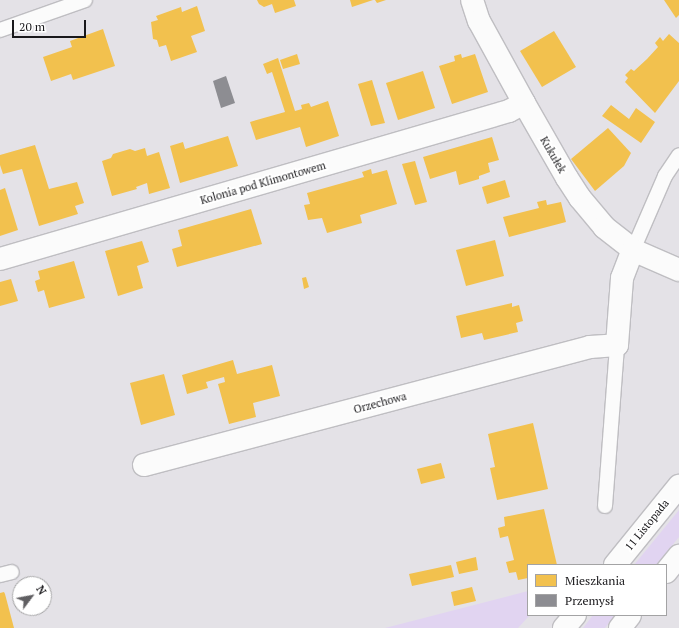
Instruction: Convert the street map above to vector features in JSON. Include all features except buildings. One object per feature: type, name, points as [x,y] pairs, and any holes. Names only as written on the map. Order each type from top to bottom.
[{"type":"street","name":"Kukułek","points":[[472,0],[479,21],[566,178],[580,198],[604,227],[633,250],[679,270]]},
{"type":"street","name":"Kolonia pod Klimontowem","points":[[0,259],[509,111],[524,103]]},
{"type":"street","points":[[616,345],[622,278],[633,250]]},
{"type":"street","name":"Orzechowa","points":[[144,465],[590,347],[616,345]]},
{"type":"street","name":"11 Listopada","points":[[616,564],[679,486]]},
{"type":"street","points":[[667,571],[679,556]]},
{"type":"street","points":[[564,628],[574,616]]},
{"type":"street","points":[[620,628],[629,616]]},
{"type":"lane","points":[[0,30],[85,0]]},
{"type":"lane","points":[[633,250],[665,176],[679,154]]},
{"type":"lane","points":[[605,506],[616,345]]},
{"type":"shaded area","points":[[679,510],[679,537],[657,564],[635,564]]},
{"type":"shaded area","points":[[527,591],[527,616],[529,616],[518,628],[385,628]]},
{"type":"shaded area","points":[[592,616],[614,616],[605,628],[583,628]]}]
